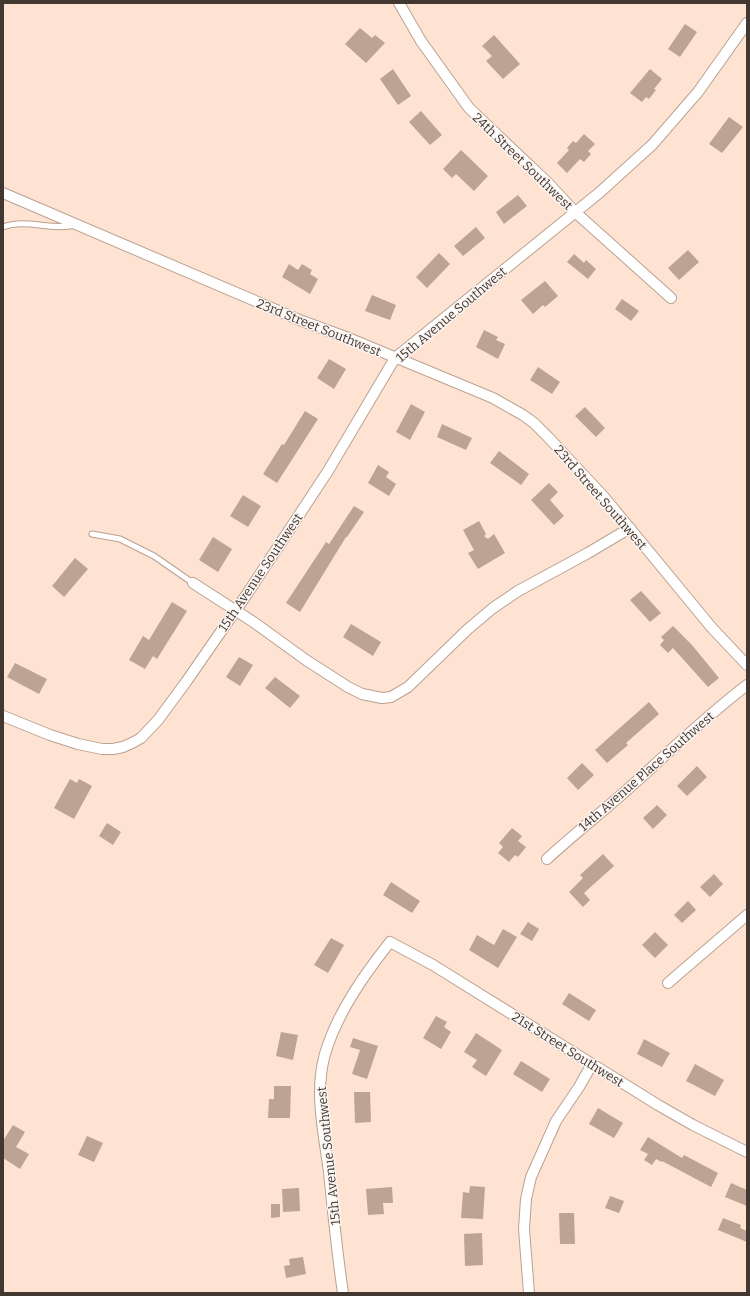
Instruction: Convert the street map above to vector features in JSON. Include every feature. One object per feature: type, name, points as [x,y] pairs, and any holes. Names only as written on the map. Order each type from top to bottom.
[{"type":"street","name":"24th Street Southwest","points":[[399,3],[421,41],[469,108],[548,183],[575,212],[671,298]]},
{"type":"street","name":"15th Avenue Southwest","points":[[3,716],[50,735],[78,744],[102,749],[112,749],[132,743],[141,738],[158,720],[236,610],[328,470],[395,358],[635,162],[663,134],[712,73],[747,22]]},
{"type":"street","name":"23rd Street Southwest","points":[[3,193],[302,321],[351,339],[493,398],[523,415],[534,423],[553,442],[604,497],[712,628],[747,665]]},
{"type":"street","points":[[193,583],[236,610],[348,688],[362,694],[382,698],[391,697],[408,687],[468,629],[499,604],[518,591],[630,528]]},
{"type":"street","name":"14th Avenue Place Southwest","points":[[547,859],[624,793],[725,702],[747,685]]},
{"type":"street","points":[[668,983],[747,915]]},
{"type":"street","name":"15th Avenue Southwest","points":[[343,1293],[321,1107],[320,1086],[322,1070],[325,1054],[345,1008],[372,965],[390,942]]},
{"type":"street","name":"21st Street Southwest","points":[[390,942],[433,965],[693,1125],[747,1152]]},
{"type":"street","points":[[529,1293],[524,1229],[526,1199],[531,1177],[556,1121],[592,1064]]},
{"type":"lane","points":[[3,227],[12,224],[37,224],[64,228],[78,225]]},
{"type":"lane","points":[[92,534],[120,539],[127,542],[154,556],[193,583]]},
{"type":"building","points":[[685,24],[697,32],[680,57],[668,49]]},
{"type":"building","points":[[360,28],[372,38],[375,35],[385,43],[366,63],[345,44]]},
{"type":"building","points":[[494,35],[520,64],[503,79],[486,61],[492,56],[482,46]]},
{"type":"building","points":[[393,69],[411,96],[398,105],[380,79]]},
{"type":"building","points":[[650,69],[662,79],[654,89],[656,90],[649,99],[646,97],[642,102],[630,93]]},
{"type":"building","points":[[421,111],[442,135],[430,145],[409,122]]},
{"type":"building","points":[[729,117],[743,127],[722,153],[709,144]]},
{"type":"building","points":[[584,134],[595,144],[588,151],[591,154],[584,162],[580,159],[567,173],[557,163],[569,150],[567,148],[573,141],[576,143]]},
{"type":"building","points":[[461,150],[488,176],[474,191],[456,174],[452,178],[443,169]]},
{"type":"building","points":[[518,195],[527,206],[504,224],[496,212]]},
{"type":"building","points":[[476,227],[485,238],[463,256],[454,246]]},
{"type":"building","points":[[688,250],[699,262],[679,280],[668,268]]},
{"type":"building","points":[[439,253],[450,264],[427,288],[416,277]]},
{"type":"building","points":[[574,254],[584,263],[586,260],[596,269],[588,279],[567,262]]},
{"type":"building","points":[[289,264],[298,270],[302,264],[312,270],[310,274],[318,279],[310,294],[282,277]]},
{"type":"building","points":[[545,281],[558,296],[545,307],[543,305],[533,314],[521,300]]},
{"type":"building","points":[[372,295],[396,305],[390,320],[365,311]]},
{"type":"building","points":[[622,299],[639,311],[631,321],[615,309]]},
{"type":"building","points":[[484,330],[498,337],[496,340],[505,344],[498,359],[476,347]]},
{"type":"building","points":[[329,359],[346,369],[334,389],[317,378]]},
{"type":"building","points":[[538,367],[560,382],[552,394],[530,380]]},
{"type":"building","points":[[411,404],[425,412],[410,440],[396,432]]},
{"type":"building","points":[[585,407],[605,428],[596,437],[575,416]]},
{"type":"building","points":[[305,411],[318,419],[277,483],[263,474],[282,444],[284,445]]},
{"type":"building","points":[[442,424],[472,438],[466,450],[437,437]]},
{"type":"building","points":[[499,451],[529,474],[521,485],[490,463]]},
{"type":"building","points":[[378,465],[389,472],[386,477],[396,484],[389,496],[368,483]]},
{"type":"building","points":[[549,483],[558,492],[550,500],[564,516],[554,525],[531,500]]},
{"type":"building","points":[[243,495],[261,506],[248,527],[230,516]]},
{"type":"building","points":[[354,506],[364,512],[346,537],[300,612],[286,603],[326,542],[329,544]]},
{"type":"building","points":[[479,521],[486,534],[484,536],[488,539],[494,534],[505,553],[478,569],[468,553],[474,550],[463,530]]},
{"type":"building","points":[[213,537],[232,549],[218,572],[199,560]]},
{"type":"building","points":[[75,558],[88,569],[64,597],[52,586]]},
{"type":"building","points":[[641,591],[661,613],[650,622],[630,600]]},
{"type":"building","points":[[172,602],[187,611],[157,659],[153,656],[145,669],[129,660],[143,636],[149,640]]},
{"type":"building","points":[[351,624],[381,642],[373,656],[343,637]]},
{"type":"building","points":[[673,626],[692,645],[719,678],[708,687],[673,648],[668,653],[660,645],[664,640],[661,637]]},
{"type":"building","points":[[239,657],[253,665],[240,686],[226,677]]},
{"type":"building","points":[[15,663],[47,679],[39,694],[7,677]]},
{"type":"building","points":[[275,677],[300,696],[290,708],[265,688]]},
{"type":"building","points":[[649,702],[659,714],[626,743],[628,745],[607,763],[595,750]]},
{"type":"building","points":[[582,763],[594,775],[578,790],[567,778]]},
{"type":"building","points":[[697,766],[707,777],[687,796],[677,786]]},
{"type":"building","points":[[70,779],[77,783],[79,779],[92,786],[74,819],[54,808]]},
{"type":"building","points":[[657,805],[667,815],[653,829],[643,818]]},
{"type":"building","points":[[107,823],[121,832],[113,845],[99,836]]},
{"type":"building","points":[[512,828],[522,836],[518,841],[526,847],[518,857],[515,855],[509,862],[498,853],[503,847],[499,843]]},
{"type":"building","points":[[603,854],[614,866],[584,893],[590,900],[583,907],[569,892],[583,878],[580,875]]},
{"type":"building","points":[[714,874],[723,884],[710,897],[700,887]]},
{"type":"building","points":[[391,882],[420,901],[412,913],[383,895]]},
{"type":"building","points":[[688,901],[696,910],[682,923],[674,915]]},
{"type":"building","points":[[528,922],[539,929],[532,941],[520,934]]},
{"type":"building","points":[[503,929],[517,937],[498,968],[469,950],[477,935],[494,945]]},
{"type":"building","points":[[655,932],[668,945],[655,958],[642,945]]},
{"type":"building","points":[[331,938],[344,945],[328,973],[314,965]]},
{"type":"building","points":[[569,993],[596,1010],[589,1021],[562,1004]]},
{"type":"building","points":[[436,1016],[447,1022],[444,1027],[451,1032],[441,1049],[423,1038]]},
{"type":"building","points":[[281,1032],[298,1035],[293,1060],[276,1056]]},
{"type":"building","points":[[476,1033],[502,1050],[486,1076],[472,1067],[477,1060],[464,1052]]},
{"type":"building","points":[[353,1038],[378,1046],[367,1079],[352,1074],[360,1050],[350,1047]]},
{"type":"building","points":[[644,1039],[670,1053],[662,1067],[637,1054]]},
{"type":"building","points":[[521,1061],[550,1079],[542,1092],[513,1074]]},
{"type":"building","points":[[695,1064],[724,1080],[715,1096],[686,1081]]},
{"type":"building","points":[[274,1086],[291,1086],[290,1118],[268,1118],[269,1099],[274,1099]]},
{"type":"building","points":[[354,1092],[370,1092],[371,1122],[355,1123]]},
{"type":"building","points":[[598,1108],[623,1123],[614,1138],[589,1124]]},
{"type":"building","points":[[13,1125],[25,1132],[16,1147],[29,1154],[20,1169],[3,1158],[3,1141]]},
{"type":"building","points":[[87,1136],[103,1143],[94,1162],[78,1155]]},
{"type":"building","points":[[648,1137],[682,1158],[684,1155],[718,1173],[711,1187],[662,1161],[656,1159],[652,1165],[644,1160],[648,1154],[640,1150]]},
{"type":"building","points":[[731,1183],[747,1190],[747,1206],[725,1197]]},
{"type":"building","points":[[470,1186],[485,1187],[483,1219],[461,1218],[463,1192],[469,1193]]},
{"type":"building","points":[[392,1187],[393,1203],[383,1203],[384,1214],[368,1215],[366,1189]]},
{"type":"building","points":[[299,1188],[300,1211],[283,1212],[282,1189]]},
{"type":"building","points":[[610,1196],[624,1201],[619,1213],[605,1208]]},
{"type":"building","points":[[271,1204],[280,1204],[280,1217],[271,1218]]},
{"type":"building","points":[[559,1213],[574,1213],[575,1244],[560,1244]]},
{"type":"building","points":[[723,1218],[741,1225],[740,1228],[747,1231],[747,1242],[718,1230]]},
{"type":"building","points":[[482,1233],[483,1265],[465,1266],[464,1234]]},
{"type":"building","points":[[303,1257],[306,1274],[286,1278],[284,1266],[290,1265],[289,1259]]}]
